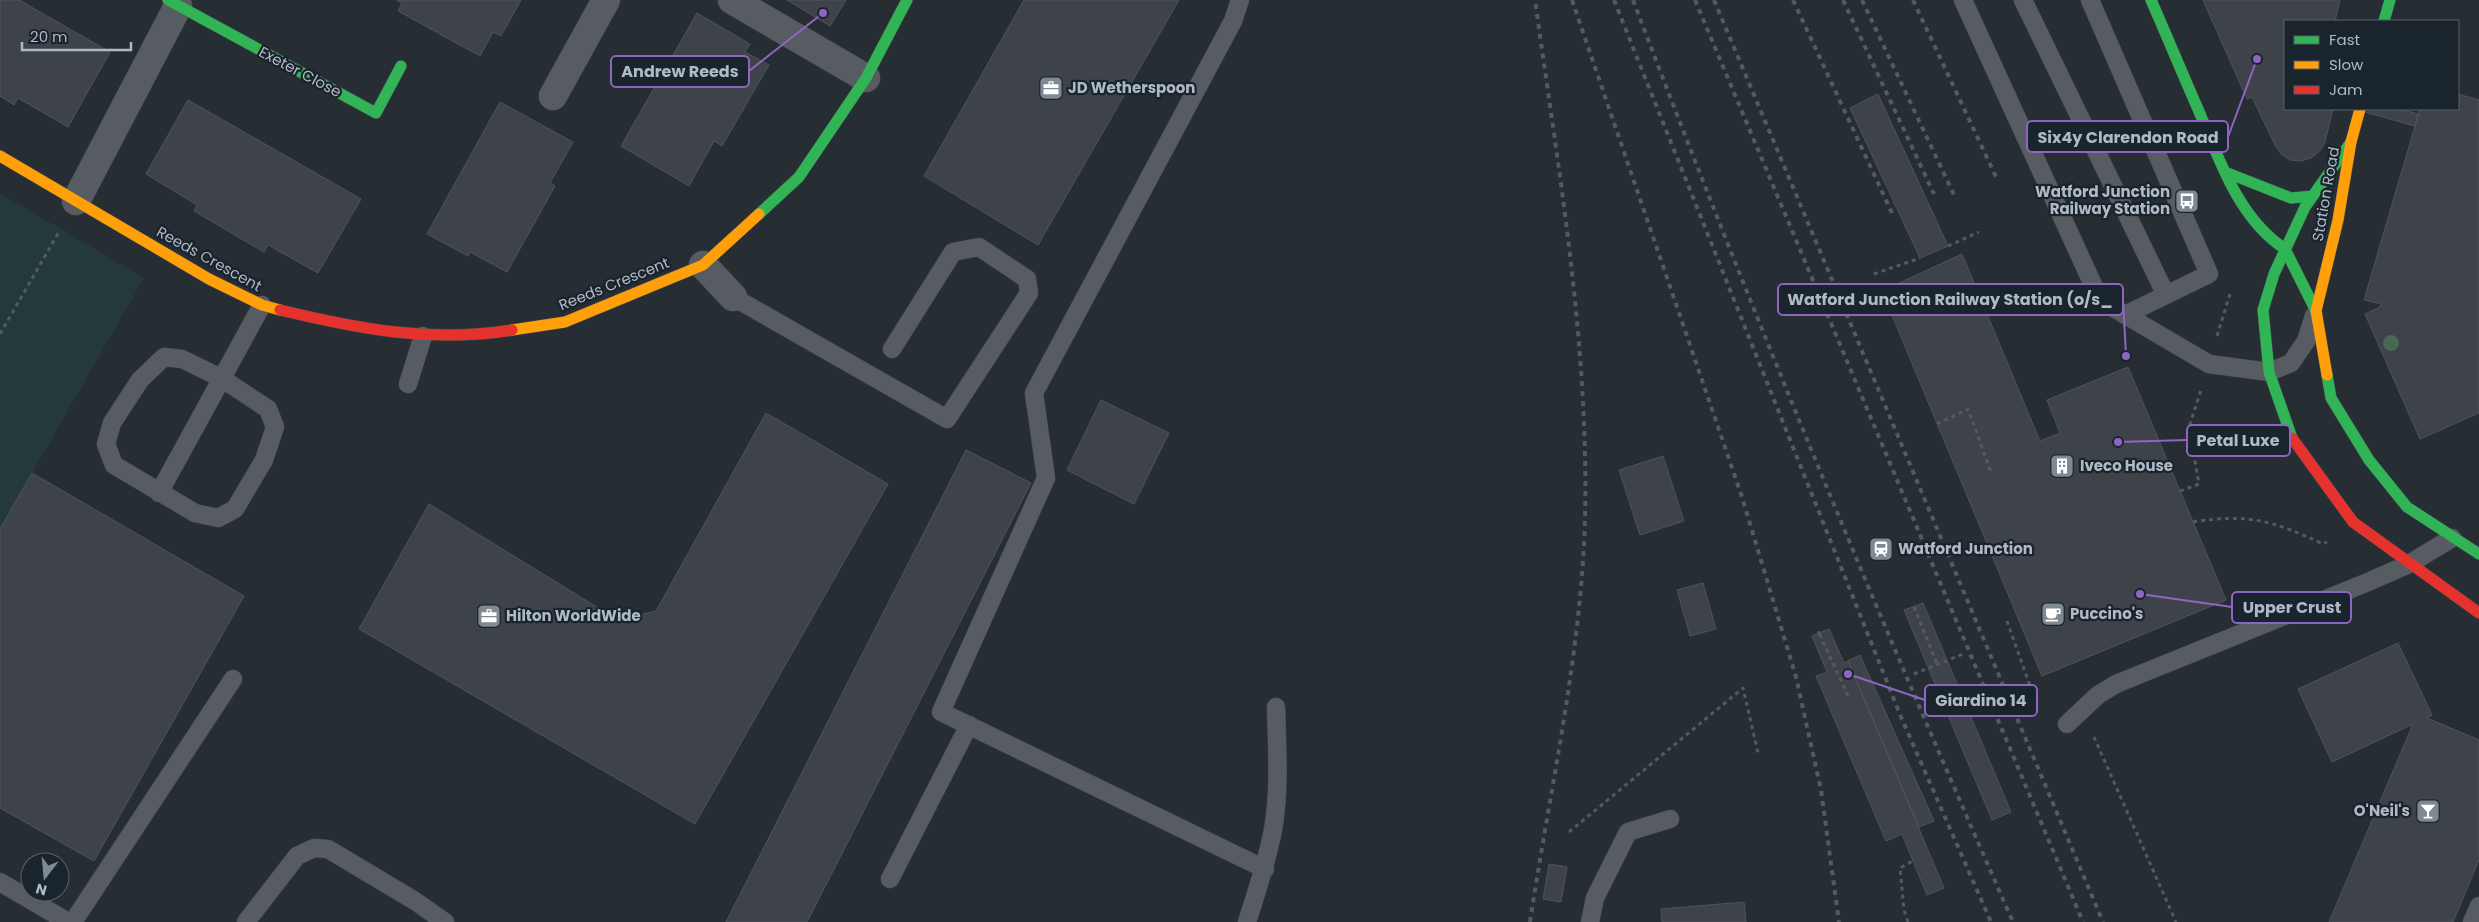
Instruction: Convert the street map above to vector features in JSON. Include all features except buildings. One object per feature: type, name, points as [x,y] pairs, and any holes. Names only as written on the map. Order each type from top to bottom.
[{"type":"street","points":[[553,96],[606,0]]},
{"type":"street","points":[[732,0],[866,78]]},
{"type":"street","name":"Reeds Crescent","points":[[0,156],[209,279],[262,305],[339,324],[423,336],[494,333],[565,322],[703,265],[799,177],[866,78],[907,0]]},
{"type":"street","points":[[2151,0],[2225,172],[2243,205],[2267,237],[2285,248],[2316,311]]},
{"type":"street","points":[[2384,20],[2390,0]]},
{"type":"street","name":"Exeter Close","points":[[76,201],[173,3],[376,113],[401,66]]},
{"type":"street","points":[[2351,142],[2360,110]]},
{"type":"street","name":"Station Road","points":[[2351,142],[2305,207],[2285,248],[2264,310],[2269,372],[2293,442],[2353,522],[2408,564],[2479,613]]},
{"type":"street","name":"Station Road","points":[[2351,142],[2338,220],[2316,311],[2331,398],[2369,460],[2406,506],[2479,554]]},
{"type":"street","points":[[2225,172],[2291,198],[2313,196]]},
{"type":"street","points":[[703,265],[733,297]]},
{"type":"lane","points":[[1240,0],[1233,21],[1034,393],[1046,478],[941,712],[1265,869]]},
{"type":"lane","points":[[1963,0],[2100,300],[2209,364],[2269,372],[2291,363],[2306,340],[2316,311]]},
{"type":"lane","points":[[2023,0],[2166,295]]},
{"type":"lane","points":[[2090,0],[2209,274],[2126,315]]},
{"type":"lane","points":[[733,297],[947,419],[1029,293],[1027,278],[979,247],[953,252],[892,349]]},
{"type":"lane","points":[[159,493],[262,305]]},
{"type":"lane","points":[[408,384],[423,336]]},
{"type":"lane","points":[[164,357],[182,359],[221,378],[268,409],[275,427],[264,460],[234,509],[218,518],[195,513],[114,465],[106,444],[112,423],[140,380],[164,357]]},
{"type":"lane","points":[[2067,724],[2083,712],[2098,695],[2116,684],[2408,564],[2452,538]]},
{"type":"lane","points":[[73,922],[233,679]]},
{"type":"lane","points":[[1247,922],[1265,869],[1274,828],[1277,789],[1276,707]]},
{"type":"lane","points":[[890,879],[969,726]]},
{"type":"lane","points":[[1590,922],[1595,898],[1628,832],[1670,819]]},
{"type":"lane","points":[[246,922],[297,856],[314,848],[328,849],[415,901],[445,922]]},
{"type":"lane","points":[[0,882],[68,922]]},
{"type":"lane","points":[[2472,922],[2479,906]]},
{"type":"path","points":[[0,334],[76,201]]},
{"type":"path","points":[[1948,246],[1979,232]]},
{"type":"path","points":[[1874,274],[1920,258]]},
{"type":"path","points":[[2180,491],[2199,484],[2189,427],[2203,384]]},
{"type":"path","points":[[1937,424],[1968,409],[1992,475]]},
{"type":"path","points":[[2193,522],[2224,517],[2267,522],[2323,544]]},
{"type":"path","points":[[1914,607],[1937,664]]},
{"type":"path","points":[[2007,621],[2030,686],[2015,690]]},
{"type":"path","points":[[1820,635],[1818,631],[1849,698]]},
{"type":"path","points":[[1914,674],[1963,654]]},
{"type":"path","points":[[1569,832],[1743,688],[1758,753]]},
{"type":"path","points":[[2083,712],[2176,922]]},
{"type":"path","points":[[1908,922],[1904,910],[1900,868],[1913,861]]},
{"type":"green space","points":[[0,193],[144,278],[0,529]]},
{"type":"railway","points":[[1530,922],[1564,722],[1578,621],[1585,520],[1585,455],[1577,324],[1562,194],[1535,0]]},
{"type":"railway","points":[[1572,0],[1742,497],[1796,677],[1821,790],[1839,922]]},
{"type":"railway","points":[[1614,0],[1901,717],[1991,922]]},
{"type":"railway","points":[[1633,0],[1723,233],[1817,464],[2013,922]]},
{"type":"railway","points":[[1695,0],[2083,922]]},
{"type":"railway","points":[[1714,0],[2103,922]]},
{"type":"railway","points":[[1793,0],[1892,213]]},
{"type":"railway","points":[[1843,0],[1934,194]]},
{"type":"railway","points":[[1862,0],[1956,199]]},
{"type":"railway","points":[[1913,0],[1997,179]]},
{"type":"traffic: fast","points":[[168,0],[376,113],[401,66]]},
{"type":"traffic: fast","points":[[759,214],[799,177],[866,78],[907,0]]},
{"type":"traffic: fast","points":[[2151,0],[2222,167],[2232,186],[2242,204],[2255,221],[2285,249]]},
{"type":"traffic: fast","points":[[2384,20],[2390,0]]},
{"type":"traffic: fast","points":[[2292,438],[2269,372],[2263,310],[2274,274],[2305,207],[2351,142]]},
{"type":"traffic: fast","points":[[2225,172],[2291,198],[2313,196]]},
{"type":"traffic: fast","points":[[2285,249],[2316,311]]},
{"type":"traffic: fast","points":[[2327,375],[2331,398],[2369,460],[2407,507],[2479,554]]},
{"type":"traffic: slow","points":[[2327,375],[2316,311],[2338,220],[2351,142],[2360,110]]},
{"type":"traffic: slow","points":[[0,156],[209,279],[262,305],[280,310]]},
{"type":"traffic: slow","points":[[512,330],[565,322],[703,265],[759,214]]},
{"type":"traffic: jam","points":[[280,310],[338,323],[395,332],[453,335],[512,330]]},
{"type":"traffic: jam","points":[[2292,438],[2353,522],[2479,613]]},
{"type":"place","name":"Andrew Reeds","points":[[823,13]]},
{"type":"place","name":"Six4y Clarendon Road","points":[[2257,59]]},
{"type":"place","name":"JD Wetherspoon","points":[[1051,88]]},
{"type":"place","name":"Watford Junction Railway Station","points":[[2187,201]]},
{"type":"place","name":"Watford Junction Railway Station (o/s_","points":[[2126,356]]},
{"type":"place","name":"Petal Luxe","points":[[2118,442]]},
{"type":"place","name":"Iveco House","points":[[2062,466]]},
{"type":"place","name":"Watford Junction","points":[[1881,549]]},
{"type":"place","name":"Upper Crust","points":[[2140,594]]},
{"type":"place","name":"Puccino's","points":[[2053,614]]},
{"type":"place","name":"Hilton WorldWide","points":[[489,616]]},
{"type":"place","name":"Giardino 14","points":[[1848,674]]},
{"type":"place","name":"O'Neil's","points":[[2428,811]]}]
